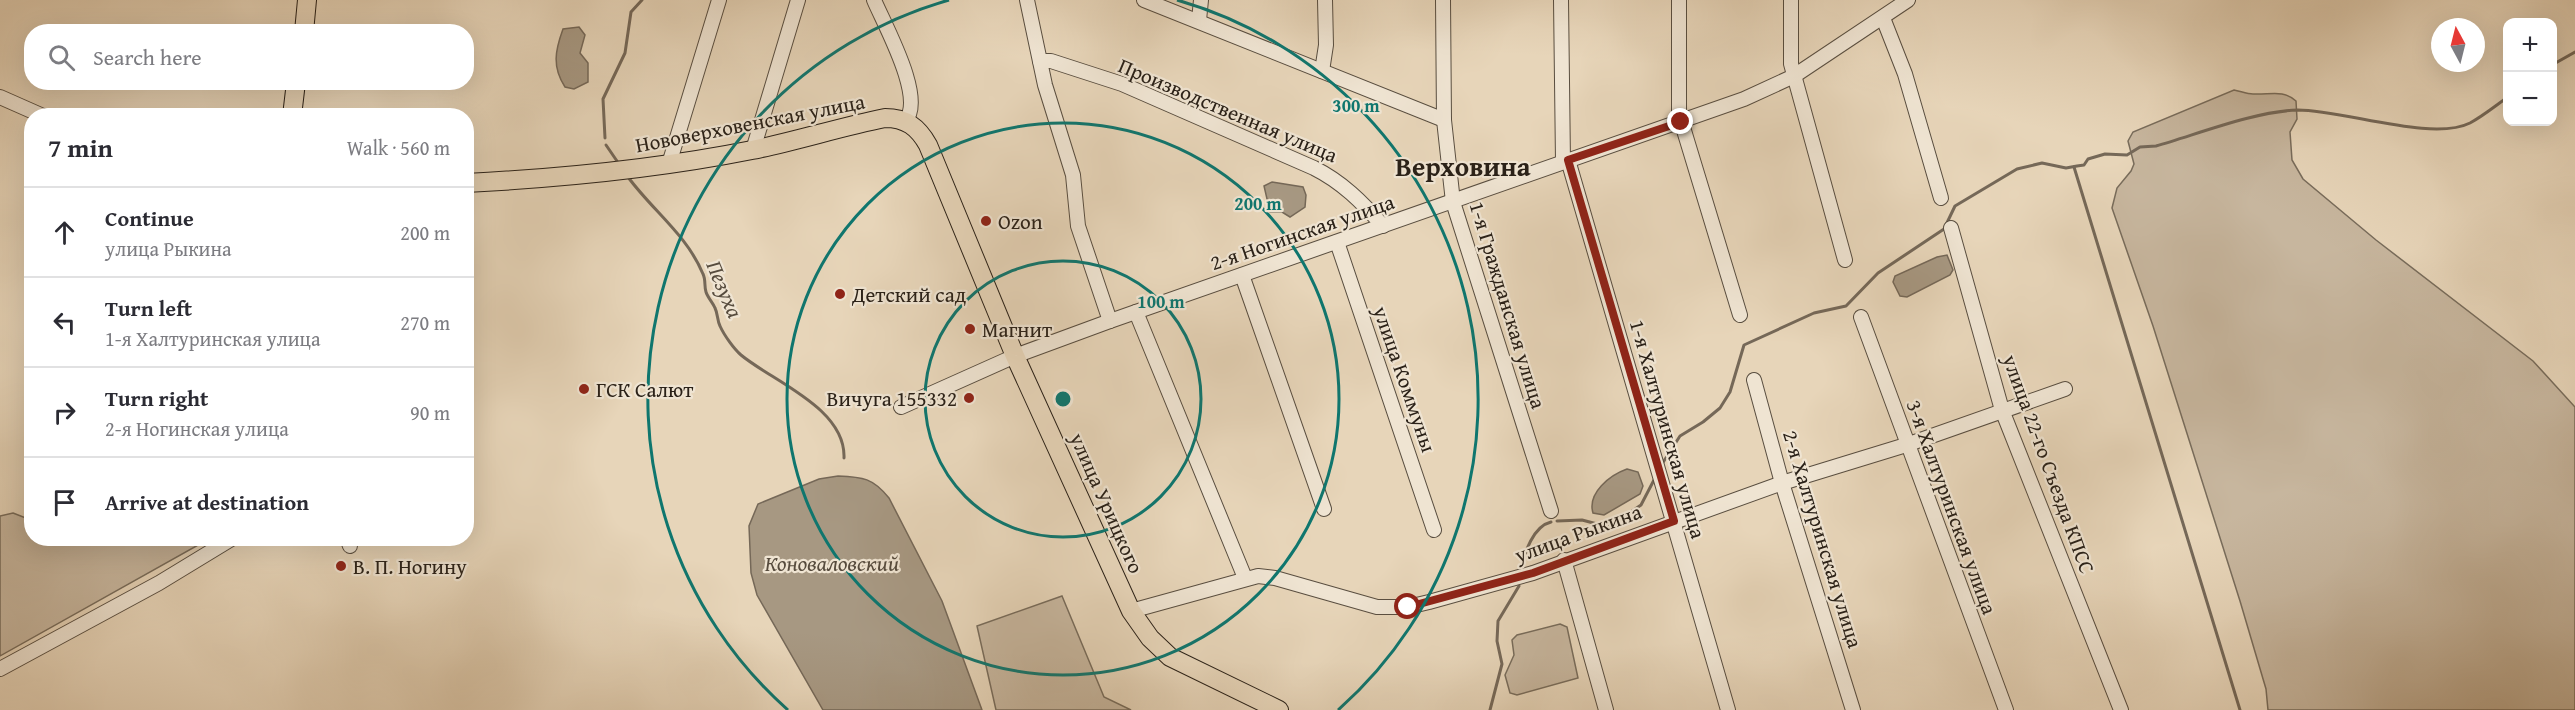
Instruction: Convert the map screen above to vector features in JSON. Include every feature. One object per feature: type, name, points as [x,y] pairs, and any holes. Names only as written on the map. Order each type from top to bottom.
[{"type":"main road","points":[[305,24],[307,0]]},
{"type":"main road","points":[[293,108],[296,90]]},
{"type":"main road","name":"Нововерховенская улица","points":[[474,182],[603,174],[753,150],[848,125],[885,118],[905,122]]},
{"type":"main road","name":"улица Урицкого","points":[[905,122],[920,132],[928,145],[1016,356],[1131,610],[1149,638],[1170,657],[1279,710]]},
{"type":"street","points":[[669,164],[719,0]]},
{"type":"street","points":[[753,150],[798,0]]},
{"type":"street","points":[[874,0],[897,51],[912,97],[911,115],[905,122]]},
{"type":"street","points":[[1027,0],[1040,61],[1073,175],[1080,233],[1110,321]]},
{"type":"street","points":[[1144,0],[1199,20],[1444,120]]},
{"type":"street","points":[[1199,20],[1201,0]]},
{"type":"street","points":[[1322,71],[1326,45],[1325,0]]},
{"type":"street","name":"1-я Гражданская улица","points":[[1443,0],[1444,120],[1453,202],[1551,511]]},
{"type":"street","name":"1-я Халтуринская улица","points":[[1561,0],[1565,161],[1674,521],[1728,710]]},
{"type":"street","points":[[1679,0],[1681,122],[1740,315]]},
{"type":"street","points":[[1791,0],[1791,64],[1845,260]]},
{"type":"street","name":"2-я Ногинская улица","points":[[901,407],[1016,356],[1110,321],[1744,99],[1794,76],[1889,9],[1908,0]]},
{"type":"street","points":[[1889,9],[1905,74],[1941,198]]},
{"type":"street","name":"Производственная улица","points":[[1040,61],[1051,61],[1122,84],[1314,168],[1336,179],[1358,198],[1383,226]]},
{"type":"street","points":[[0,97],[25,108]]},
{"type":"street","name":"улица 22-го Съезда КПСС","points":[[1951,228],[2002,410],[2121,710]]},
{"type":"street","name":"улица Коммуны","points":[[1337,242],[1434,530]]},
{"type":"street","points":[[1242,275],[1324,509]]},
{"type":"street","points":[[1136,312],[1245,578]]},
{"type":"street","name":"3-я Халтуринская улица","points":[[1861,317],[1906,445],[2006,710]]},
{"type":"street","name":"2-я Халтуринская улица","points":[[1754,380],[1782,483],[1853,710]]},
{"type":"street","name":"улица Рыкина","points":[[1131,610],[1245,578],[1275,578],[1357,603],[1400,607],[1429,602],[1514,578],[1782,483],[1906,445],[2065,389]]},
{"type":"street","points":[[0,669],[159,583],[220,546]]},
{"type":"street","points":[[1564,560],[1606,710]]},
{"type":"shaded area","points":[[2234,90],[2251,94],[2281,94],[2296,101],[2297,119],[2290,132],[2292,160],[2303,179],[2376,240],[2533,361],[2575,407],[2575,710],[2268,710],[2266,689],[2240,601],[2153,326],[2112,208],[2117,188],[2134,164],[2128,141],[2133,132]]},
{"type":"shaded area","points":[[13,513],[24,517],[24,546],[196,546],[0,656],[0,516]]},
{"type":"shaded area","points":[[1062,596],[1104,697],[1131,710],[996,710],[977,626]]},
{"type":"shaded area","points":[[1560,624],[1567,627],[1578,678],[1517,695],[1510,693],[1505,675],[1514,655],[1512,640],[1517,635]]},
{"type":"water","points":[[579,27],[585,35],[580,53],[588,63],[588,82],[574,89],[565,87],[558,73],[556,59],[563,29]]},
{"type":"water","points":[[1272,182],[1303,187],[1306,195],[1305,207],[1290,217],[1282,212],[1270,212],[1264,186]]},
{"type":"water","points":[[1947,255],[1953,270],[1950,275],[1907,297],[1900,296],[1893,282],[1895,276],[1937,257]]},
{"type":"water","points":[[1627,469],[1638,472],[1643,486],[1640,494],[1604,515],[1593,513],[1593,499],[1601,486]]},
{"type":"water","name":"Коноваловский","points":[[838,476],[867,480],[878,486],[889,498],[942,601],[982,710],[823,710],[757,595],[751,573],[749,526],[758,504],[819,479]]},
{"type":"waterway","name":"Пезуха","points":[[605,138],[603,99],[625,53],[631,12],[642,0]]},
{"type":"waterway","points":[[2557,62],[2575,52]]},
{"type":"waterway","points":[[1662,464],[1680,436],[1720,408],[1730,392],[1744,345],[1814,313],[1846,306],[1878,273],[1944,229],[1955,206],[2017,169],[2042,163],[2066,168],[2084,165],[2088,159],[2105,154],[2127,155],[2140,147],[2156,146],[2227,124],[2282,111],[2317,111],[2434,129],[2454,128],[2470,123],[2503,101]]},
{"type":"waterway","name":"Пезуха","points":[[606,145],[619,164]]},
{"type":"waterway","points":[[2074,167],[2240,710]]},
{"type":"waterway","name":"Пезуха","points":[[628,177],[688,247],[704,276],[706,292],[716,310],[719,324],[732,346],[754,365],[788,386],[820,410],[833,424],[841,440],[844,458]]},
{"type":"waterway","points":[[1557,521],[1582,520],[1601,525],[1613,524],[1641,505],[1655,478]]},
{"type":"waterway","points":[[1523,569],[1525,555],[1535,534],[1551,522]]},
{"type":"waterway","points":[[1490,710],[1502,664],[1497,641],[1498,621],[1519,586]]},
{"type":"place","name":"Ozon","points":[[986,221]]},
{"type":"place","name":"Детский сад","points":[[840,294]]},
{"type":"place","name":"Магнит","points":[[970,329]]},
{"type":"place","name":"ГСК Салют","points":[[584,389]]},
{"type":"place","name":"Вичуга 155332","points":[[969,398]]},
{"type":"place","name":"В. П. Ногину","points":[[341,566]]},
{"type":"district","name":"Верховина","points":[[1463,166]]},
{"type":"route","points":[[1408,607],[1533,573],[1674,521],[1568,160],[1681,122]]}]
